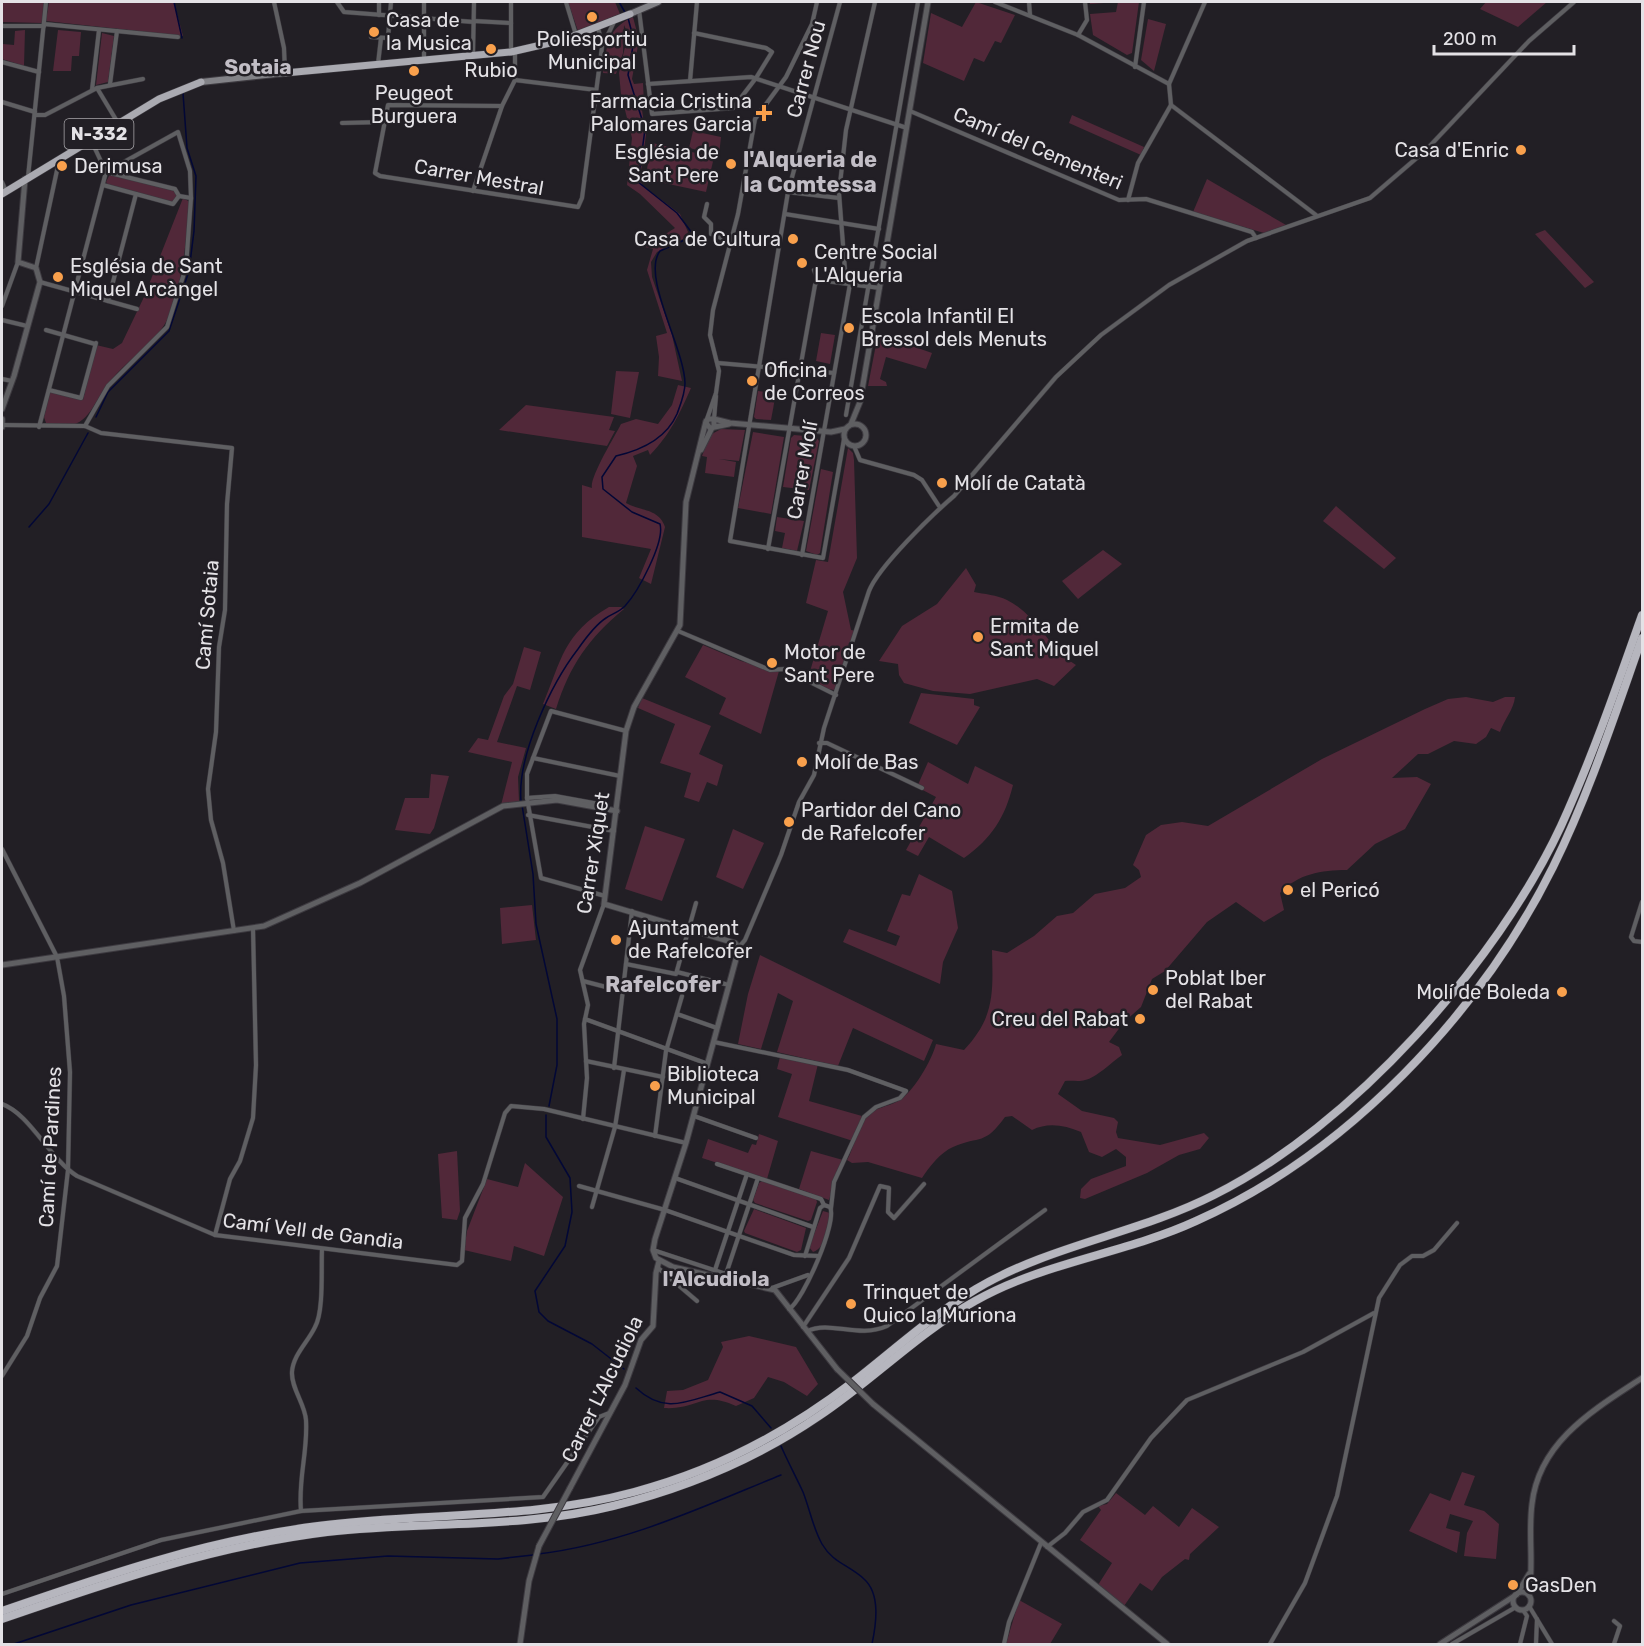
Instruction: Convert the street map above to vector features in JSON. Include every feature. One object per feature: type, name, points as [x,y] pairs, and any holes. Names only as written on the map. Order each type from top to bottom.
[{"type":"highway","points":[[285,73],[513,52],[577,36],[630,14]]},
{"type":"highway","name":"N-332","points":[[4,192],[167,94],[201,82]]},
{"type":"highway","points":[[2,1611],[139,1564],[225,1541],[337,1523],[570,1506],[635,1492],[686,1476],[767,1439],[807,1415],[932,1318],[994,1279],[1053,1253],[1158,1220],[1233,1185],[1298,1141],[1349,1099],[1432,1017],[1495,937],[1530,883],[1559,830],[1642,615]]},
{"type":"highway","points":[[2,1619],[139,1572],[245,1545],[357,1529],[574,1513],[642,1498],[689,1483],[771,1446],[820,1416],[946,1318],[993,1291],[1052,1267],[1167,1233],[1198,1221],[1268,1183],[1307,1156],[1365,1110],[1411,1066],[1465,1005],[1505,951],[1539,893],[1566,838],[1642,638]]},
{"type":"main road","points":[[630,14],[658,2]]},
{"type":"main road","points":[[201,82],[285,73]]},
{"type":"street","points":[[2,306],[18,262],[46,2]]},
{"type":"street","points":[[274,2],[284,48],[285,73]]},
{"type":"street","points":[[337,2],[341,10],[379,15],[511,24]]},
{"type":"street","points":[[379,2],[379,15]]},
{"type":"street","points":[[371,38],[388,38],[391,2]]},
{"type":"street","points":[[424,2],[424,61]]},
{"type":"street","points":[[473,57],[474,2]]},
{"type":"street","points":[[473,191],[502,106],[515,80],[511,2]]},
{"type":"street","points":[[566,2],[577,36]]},
{"type":"street","points":[[690,81],[697,2]]},
{"type":"street","points":[[696,460],[713,427],[718,363],[710,333],[716,296],[738,214],[755,119],[780,86],[812,24],[817,2]]},
{"type":"street","name":"Carrer Nou","points":[[768,549],[732,543],[729,538],[788,192],[840,2]]},
{"type":"street","name":"Carrer Molí","points":[[802,555],[827,431],[848,284],[839,198],[850,109],[875,2]]},
{"type":"street","points":[[846,415],[918,2]]},
{"type":"street","points":[[854,446],[863,443],[866,437],[860,424],[860,402],[929,2]]},
{"type":"street","points":[[995,2],[1078,35],[1168,84]]},
{"type":"street","points":[[1029,2],[1029,15]]},
{"type":"street","points":[[1078,35],[1087,20],[1085,2]]},
{"type":"street","points":[[1135,67],[1144,2]]},
{"type":"street","points":[[1128,200],[1138,163],[1171,105],[1168,84],[1205,2]]},
{"type":"street","points":[[697,1301],[658,1264],[653,1250],[694,1116],[739,947],[745,940],[779,861],[796,808],[814,775],[819,742],[872,585],[939,506],[954,496],[1057,376],[1101,335],[1169,285],[1238,245],[1316,214],[1366,200],[1426,150],[1535,35],[1574,2]]},
{"type":"street","points":[[639,10],[652,114],[733,108],[772,52],[770,49],[694,33]]},
{"type":"street","points":[[515,80],[596,90],[605,36],[617,20]]},
{"type":"street","points":[[2,26],[44,25],[178,37]]},
{"type":"street","points":[[601,27],[605,36]]},
{"type":"street","points":[[601,27],[602,47]]},
{"type":"street","points":[[99,30],[94,89],[118,123]]},
{"type":"street","points":[[110,84],[117,31]]},
{"type":"street","points":[[378,65],[381,38]]},
{"type":"street","points":[[2,62],[39,72]]},
{"type":"street","points":[[2,102],[45,115],[94,89],[143,78]]},
{"type":"street","points":[[648,84],[756,78],[907,128]]},
{"type":"street","name":"Carrer Mestral","points":[[383,122],[376,174],[578,207],[582,198],[596,90]]},
{"type":"street","points":[[342,123],[383,122],[387,105],[502,106]]},
{"type":"street","points":[[1171,105],[1316,214]]},
{"type":"street","name":"Camí del Cementeri","points":[[910,111],[1119,200],[1146,199],[1252,232],[1256,238]]},
{"type":"street","points":[[2,424],[39,427],[85,426],[108,386],[168,324],[186,267],[191,198],[190,171],[178,132],[106,172]]},
{"type":"street","points":[[39,427],[106,172],[90,140]]},
{"type":"street","points":[[2,409],[39,282],[36,268],[59,158]]},
{"type":"street","points":[[106,172],[175,189],[179,196]]},
{"type":"street","points":[[2,182],[4,192]]},
{"type":"street","points":[[103,185],[173,204],[179,196]]},
{"type":"street","points":[[788,192],[839,198]]},
{"type":"street","points":[[108,301],[136,194]]},
{"type":"street","points":[[179,196],[191,198]]},
{"type":"street","points":[[707,204],[704,217],[711,224],[711,234],[731,242]]},
{"type":"street","points":[[785,214],[879,229]]},
{"type":"street","points":[[18,262],[36,268]]},
{"type":"street","points":[[814,270],[818,280],[799,370],[768,549],[819,558],[824,555],[845,429]]},
{"type":"street","points":[[818,280],[880,288]]},
{"type":"street","points":[[39,282],[137,309]]},
{"type":"street","points":[[2,320],[27,326]]},
{"type":"street","points":[[46,330],[95,343],[80,398],[49,390]]},
{"type":"street","points":[[718,363],[834,374]]},
{"type":"street","points":[[2,379],[12,381]]},
{"type":"street","points":[[716,393],[706,421],[686,502],[682,606],[678,631],[770,670],[784,669],[836,695]]},
{"type":"street","points":[[706,421],[714,419],[730,423],[827,431],[845,429],[851,424],[860,402]]},
{"type":"street","points":[[706,421],[707,426],[713,427],[730,423]]},
{"type":"street","points":[[851,424],[860,424]]},
{"type":"street","name":"Camí Sotaia","points":[[85,426],[101,433],[232,448],[227,504],[225,610],[217,666],[216,732],[208,789],[211,820],[223,863],[234,931]]},
{"type":"street","points":[[827,431],[844,438],[854,446],[860,460],[914,475],[921,480],[939,506]]},
{"type":"street","name":"Carrer Xiquet","points":[[583,1119],[586,1061],[585,1019],[588,1005],[580,968],[606,896],[626,731],[634,707],[678,631]]},
{"type":"street","points":[[606,896],[545,881],[541,878],[526,801],[527,774],[549,713],[552,711],[626,731]]},
{"type":"street","points":[[819,742],[827,743],[922,788]]},
{"type":"street","points":[[532,758],[620,776]]},
{"type":"street","points":[[2,965],[234,931],[273,923],[360,883],[489,812],[526,801],[557,800],[616,811]]},
{"type":"street","points":[[528,815],[614,831]]},
{"type":"street","name":"Camí de Pardines","points":[[2,849],[57,957],[64,996],[70,1072],[68,1170],[57,1266],[40,1298],[27,1336],[2,1376]]},
{"type":"street","points":[[1642,902],[1631,937],[1634,941],[1642,942]]},
{"type":"street","points":[[626,964],[671,974],[677,970],[696,903]]},
{"type":"street","points":[[604,904],[735,943],[739,947]]},
{"type":"street","points":[[614,1068],[632,911]]},
{"type":"street","points":[[214,1235],[230,1179],[240,1161],[253,1118],[256,1065],[253,928]]},
{"type":"street","points":[[677,970],[690,976],[729,985]]},
{"type":"street","points":[[583,981],[606,987]]},
{"type":"street","points":[[656,1136],[667,1049],[682,996]]},
{"type":"street","points":[[677,1014],[717,1028]]},
{"type":"street","points":[[585,1019],[708,1064]]},
{"type":"street","points":[[714,1042],[848,1070],[906,1091],[900,1098],[876,1107],[864,1117],[834,1182],[830,1232],[798,1300],[789,1309]]},
{"type":"street","points":[[586,1061],[663,1077]]},
{"type":"street","points":[[592,1207],[615,1127],[624,1070]]},
{"type":"street","name":"Camí Vell de Gandia","points":[[2,1104],[19,1115],[68,1170],[214,1235],[460,1264],[465,1218],[483,1184],[506,1111],[516,1105],[544,1109],[583,1119]]},
{"type":"street","points":[[694,1116],[756,1138]]},
{"type":"street","points":[[583,1119],[686,1143]]},
{"type":"street","points":[[717,1164],[821,1199],[824,1206]]},
{"type":"street","points":[[715,1271],[747,1174]]},
{"type":"street","points":[[675,1178],[813,1227]]},
{"type":"street","points":[[653,1250],[726,1274],[758,1178]]},
{"type":"street","points":[[804,1330],[849,1258],[880,1186],[889,1188],[888,1212],[894,1218],[924,1184]]},
{"type":"street","points":[[579,1186],[665,1210],[805,1256],[819,1256]]},
{"type":"street","points":[[824,1206],[831,1208]]},
{"type":"street","points":[[805,1256],[820,1208],[824,1206]]},
{"type":"street","points":[[804,1330],[824,1328],[869,1332],[886,1326],[1046,1210]]},
{"type":"street","points":[[1270,1644],[1305,1583],[1337,1496],[1375,1312],[1387,1283],[1400,1265],[1412,1257],[1423,1256],[1434,1250],[1457,1223]]},
{"type":"street","points":[[301,1511],[299,1493],[301,1465],[305,1455],[306,1418],[292,1372],[299,1352],[316,1324],[322,1249]]},
{"type":"street","points":[[658,1264],[727,1281],[772,1288],[809,1275]]},
{"type":"street","name":"Carrer L'Alcudiola","points":[[520,1644],[531,1571],[539,1546],[629,1378],[641,1340],[655,1320],[658,1264]]},
{"type":"street","points":[[772,1288],[837,1369],[873,1404],[1167,1644]]},
{"type":"street","points":[[1047,1547],[1065,1533],[1083,1512],[1107,1500],[1152,1438],[1187,1400],[1302,1352],[1375,1312]]},
{"type":"street","points":[[1552,1644],[1529,1606],[1532,1501],[1539,1477],[1554,1448],[1575,1424],[1642,1378]]},
{"type":"street","points":[[2,1594],[161,1540],[301,1511],[543,1497],[599,1417],[609,1413]]},
{"type":"street","points":[[1004,1644],[1009,1622],[1041,1543]]},
{"type":"street","points":[[1516,1607],[1514,1600],[1528,1577],[1532,1560]]},
{"type":"street","points":[[1440,1644],[1516,1595],[1522,1592],[1529,1595]]},
{"type":"street","points":[[1520,1644],[1524,1611],[1529,1606]]},
{"type":"street","points":[[1456,1644],[1516,1607]]},
{"type":"street","points":[[1496,1609],[1516,1607],[1537,1618]]},
{"type":"street","points":[[1536,1644],[1537,1618]]},
{"type":"street","points":[[1614,1622],[1620,1626],[1614,1644]]},
{"type":"street","points":[[1535,1631],[1544,1628]]},
{"type":"shaded area","points":[[2,2],[44,2],[42,23],[2,22]]},
{"type":"shaded area","points":[[49,2],[174,2],[183,36],[46,21]]},
{"type":"shaded area","name":"Poliesportiu Municipal","points":[[568,2],[615,2],[620,14],[578,31]]},
{"type":"shaded area","points":[[976,2],[1015,15],[1001,43],[995,41],[984,62],[974,58],[964,81],[923,63],[931,13],[962,27]]},
{"type":"shaded area","points":[[1090,2],[1118,2],[1090,4]]},
{"type":"shaded area","points":[[1118,2],[1139,2],[1132,53],[1127,55],[1093,35],[1090,14],[1116,12]]},
{"type":"shaded area","points":[[1486,2],[1547,2],[1518,27],[1480,9]]},
{"type":"shaded area","points":[[633,17],[639,40],[632,79],[634,84],[643,83],[644,104],[641,104],[646,135],[640,179],[642,185],[680,214],[688,232],[685,238],[657,252],[651,262],[652,277],[672,335],[682,381],[658,376],[659,357],[656,336],[667,333],[647,270],[653,249],[645,247],[675,228],[640,194],[627,185],[632,138],[621,94],[619,73],[628,34],[624,25],[623,53],[616,74],[603,73],[609,40],[617,27]]},
{"type":"shaded area","points":[[1148,19],[1166,24],[1154,71],[1141,60]]},
{"type":"shaded area","points":[[25,30],[24,66],[2,59],[3,44],[14,45],[15,31]]},
{"type":"shaded area","points":[[58,30],[81,32],[79,56],[72,56],[71,71],[53,71]]},
{"type":"shaded area","points":[[102,33],[114,36],[108,82],[96,85]]},
{"type":"shaded area","points":[[1072,115],[1144,147],[1141,155],[1069,123]]},
{"type":"shaded area","points":[[693,131],[721,137],[719,155],[689,148]]},
{"type":"shaded area","points":[[652,143],[714,157],[706,192],[645,179]]},
{"type":"shaded area","points":[[110,174],[176,191],[177,197],[173,202],[108,185],[106,182]]},
{"type":"shaded area","points":[[1207,179],[1286,225],[1264,233],[1193,212]]},
{"type":"shaded area","points":[[183,198],[190,202],[185,250],[178,288],[167,320],[154,338],[111,380],[93,408],[80,422],[60,426],[46,423],[44,417],[50,392],[83,400],[96,345],[113,349],[122,343],[144,297]]},
{"type":"shaded area","points":[[1545,230],[1594,282],[1585,288],[1535,234]]},
{"type":"shaded area","points":[[821,333],[835,335],[830,364],[816,361]]},
{"type":"shaded area","points":[[878,334],[932,353],[926,369],[886,357],[880,379],[886,382],[887,386],[868,386]]},
{"type":"shaded area","points":[[616,371],[639,372],[630,418],[611,414]]},
{"type":"shaded area","points":[[678,385],[691,388],[664,439],[650,455],[648,450],[633,456],[637,466],[626,503],[658,516],[665,527],[651,584],[639,578],[651,549],[582,537],[582,485],[592,488],[594,475],[621,424],[636,419],[658,424],[672,405]]},
{"type":"shaded area","points":[[758,391],[776,393],[771,420],[754,417]]},
{"type":"shaded area","points":[[526,405],[614,417],[609,430],[615,431],[607,446],[499,430]]},
{"type":"shaded area","points":[[721,429],[745,430],[739,461],[719,459],[736,462],[734,477],[705,473],[707,457],[702,456],[710,435]]},
{"type":"shaded area","points":[[753,432],[784,437],[771,514],[738,508]]},
{"type":"shaded area","points":[[794,435],[816,437],[819,441],[809,490],[783,487],[791,438]]},
{"type":"shaded area","points":[[848,448],[853,453],[854,460],[857,558],[843,592],[851,630],[856,631],[834,690],[808,678],[828,611],[806,603],[816,560],[828,562]]},
{"type":"shaded area","points":[[821,469],[833,472],[820,553],[817,555],[806,551]]},
{"type":"shaded area","points":[[1336,506],[1396,558],[1384,569],[1323,521]]},
{"type":"shaded area","points":[[777,517],[804,521],[797,551],[782,548],[785,533],[775,531]]},
{"type":"shaded area","points":[[1103,550],[1122,564],[1078,599],[1062,581]]},
{"type":"shaded area","points":[[966,568],[976,585],[974,592],[999,597],[1017,606],[1066,658],[1076,665],[1054,686],[1037,679],[970,694],[933,691],[904,683],[899,675],[898,664],[879,661],[902,626],[937,604]]},
{"type":"shaded area","points":[[609,607],[624,609],[590,642],[567,679],[556,709],[543,704],[560,661],[573,638],[582,627]]},
{"type":"shaded area","points":[[703,645],[741,661],[779,671],[761,734],[719,714],[726,698],[685,677]]},
{"type":"shaded area","points":[[524,647],[541,652],[530,690],[517,686],[497,742],[526,748],[518,777],[519,801],[501,805],[512,762],[468,752],[478,738],[488,740],[504,696],[513,684]]},
{"type":"shaded area","points":[[921,693],[974,699],[974,705],[980,707],[957,745],[909,723]]},
{"type":"shaded area","points":[[1466,697],[1493,702],[1505,697],[1515,697],[1500,732],[1491,728],[1486,737],[1476,744],[1454,741],[1428,754],[1418,754],[1392,778],[1417,777],[1431,784],[1405,829],[1375,844],[1347,870],[1319,872],[1294,881],[1280,893],[1284,910],[1264,922],[1236,902],[1207,922],[1165,971],[1152,979],[1141,1007],[1124,1022],[1109,1042],[1119,1047],[1122,1055],[1089,1079],[1065,1081],[1058,1094],[1082,1111],[1114,1118],[1118,1122],[1116,1132],[1118,1138],[1160,1145],[1204,1133],[1209,1138],[1200,1149],[1179,1155],[1147,1173],[1085,1199],[1080,1198],[1081,1189],[1091,1179],[1126,1166],[1126,1157],[1116,1149],[1102,1157],[1089,1152],[1081,1132],[1050,1125],[1032,1130],[1012,1116],[1005,1117],[987,1136],[962,1143],[944,1152],[922,1178],[868,1162],[852,1163],[847,1160],[860,1127],[869,1114],[898,1101],[910,1091],[926,1067],[936,1044],[964,1050],[974,1038],[982,1026],[990,1004],[992,950],[1007,953],[1034,936],[1057,916],[1073,913],[1095,894],[1125,888],[1141,877],[1139,870],[1133,865],[1146,835],[1161,825],[1182,822],[1208,826],[1322,759],[1448,699]]},
{"type":"shaded area","points":[[642,698],[711,726],[699,754],[723,765],[717,786],[707,782],[699,802],[684,797],[691,773],[660,763],[675,724],[638,708]]},
{"type":"shaded area","points":[[928,762],[968,784],[975,766],[1013,785],[1006,808],[996,827],[974,851],[964,858],[929,837],[918,856],[906,850],[936,797],[917,787]]},
{"type":"shaded area","points":[[431,774],[449,776],[434,828],[430,834],[395,830],[405,798],[429,798]]},
{"type":"shaded area","points":[[645,826],[685,839],[662,901],[625,889]]},
{"type":"shaded area","points":[[733,829],[764,843],[743,889],[716,877]]},
{"type":"shaded area","points":[[919,874],[952,891],[958,928],[943,962],[940,984],[843,942],[849,929],[896,946],[900,936],[887,931],[902,894],[910,896]]},
{"type":"shaded area","points":[[532,905],[536,940],[502,944],[500,908]]},
{"type":"shaded area","points":[[760,955],[933,1040],[924,1061],[853,1028],[838,1066],[777,1052],[793,1001],[778,993],[761,1049],[738,1044],[748,994]]},
{"type":"shaded area","points":[[780,1057],[818,1064],[809,1101],[862,1116],[853,1141],[778,1117],[792,1074],[777,1069]]},
{"type":"shaded area","points":[[759,1134],[778,1141],[767,1179],[702,1158],[708,1139],[748,1153],[752,1144],[756,1145]]},
{"type":"shaded area","points":[[457,1151],[460,1211],[457,1220],[442,1218],[438,1154]]},
{"type":"shaded area","points":[[811,1151],[843,1160],[829,1200],[799,1189]]},
{"type":"shaded area","points":[[525,1163],[563,1197],[544,1256],[514,1246],[511,1261],[464,1250],[467,1231],[487,1179],[518,1187]]},
{"type":"shaded area","points":[[762,1181],[816,1199],[811,1220],[808,1221],[755,1203],[753,1200],[759,1183]]},
{"type":"shaded area","points":[[754,1209],[806,1228],[801,1250],[797,1252],[745,1233]]},
{"type":"shaded area","points":[[823,1211],[830,1213],[827,1230],[821,1246],[813,1252],[809,1247]]},
{"type":"shaded area","points":[[749,1336],[796,1347],[818,1384],[807,1396],[784,1382],[768,1377],[754,1398],[736,1406],[707,1400],[675,1408],[664,1408],[667,1391],[683,1390],[708,1380],[723,1347],[721,1342]]},
{"type":"shaded area","points":[[1462,1472],[1475,1476],[1464,1505],[1484,1511],[1499,1524],[1496,1559],[1464,1556],[1467,1533],[1473,1521],[1450,1514],[1446,1528],[1460,1532],[1457,1553],[1409,1531],[1430,1493],[1450,1501]]},
{"type":"shaded area","points":[[1116,1493],[1145,1515],[1153,1506],[1179,1527],[1192,1508],[1219,1527],[1190,1554],[1189,1560],[1185,1559],[1162,1577],[1152,1591],[1140,1583],[1124,1606],[1098,1585],[1112,1563],[1080,1540],[1101,1510],[1098,1506],[1107,1504]]},
{"type":"shaded area","points":[[1019,1600],[1062,1624],[1050,1644],[1006,1644]]},
{"type":"waterway","points":[[174,2],[182,38]]},
{"type":"waterway","points":[[619,2],[626,14]]},
{"type":"waterway","points":[[521,801],[524,763],[530,742],[557,681],[594,628],[623,608],[630,599],[655,554],[660,524],[632,512],[603,489],[602,477],[616,456],[644,447],[660,437],[677,414],[684,391],[683,368],[659,294],[656,262],[660,251],[689,238],[692,233],[677,213],[638,182],[645,129],[628,75],[634,40],[628,18]]},
{"type":"waterway","points":[[96,417],[108,392],[169,331],[189,271],[194,231],[196,176],[187,148],[183,93]]},
{"type":"waterway","points":[[29,527],[49,504],[88,433]]},
{"type":"waterway","points":[[522,805],[533,874],[536,924],[557,1019],[557,1065],[549,1106]]},
{"type":"waterway","points":[[546,1115],[546,1137],[570,1178],[572,1212],[565,1246],[535,1291],[539,1312],[548,1321],[592,1344],[624,1369]]},
{"type":"waterway","points":[[636,1388],[647,1396],[667,1404],[687,1402],[720,1392],[752,1406],[771,1428]]},
{"type":"waterway","points":[[781,1446],[803,1492],[822,1544],[831,1556],[864,1579],[873,1593],[876,1619],[872,1644]]},
{"type":"waterway","points":[[538,1554],[570,1549],[632,1533],[781,1475]]},
{"type":"waterway","points":[[14,1644],[131,1605],[300,1563],[388,1556],[498,1559],[533,1555]]},
{"type":"place","name":"Poliesportiu Municipal","points":[[592,17]]},
{"type":"place","name":"Casa de la Musica","points":[[374,32]]},
{"type":"place","name":"Rubio","points":[[491,49]]},
{"type":"place","name":"Peugeot Burguera","points":[[414,71]]},
{"type":"place","name":"Farmacia Cristina Palomares Garcia","points":[[764,113]]},
{"type":"place","name":"Casa d'Enric","points":[[1521,150]]},
{"type":"place","name":"Església de Sant Pere","points":[[731,164]]},
{"type":"place","name":"Derimusa","points":[[62,166]]},
{"type":"place","name":"Casa de Cultura","points":[[793,239]]},
{"type":"place","name":"Centre Social L'Alqueria","points":[[802,263]]},
{"type":"place","name":"Església de Sant Miquel Arcàngel","points":[[58,277]]},
{"type":"place","name":"Escola Infantil El Bressol dels Menuts","points":[[849,328]]},
{"type":"place","name":"Oficina de Correos","points":[[752,381]]},
{"type":"place","name":"Molí de Catatà","points":[[942,483]]},
{"type":"place","name":"Ermita de Sant Miquel","points":[[978,637]]},
{"type":"place","name":"Motor de Sant Pere","points":[[772,663]]},
{"type":"place","name":"Molí de Bas","points":[[802,762]]},
{"type":"place","name":"Partidor del Cano de Rafelcofer","points":[[789,822]]},
{"type":"place","name":"el Pericó","points":[[1288,890]]},
{"type":"place","name":"Ajuntament de Rafelcofer","points":[[616,940]]},
{"type":"place","name":"Poblat Iber del Rabat","points":[[1153,990]]},
{"type":"place","name":"Molí de Boleda","points":[[1562,992]]},
{"type":"place","name":"Creu del Rabat","points":[[1140,1019]]},
{"type":"place","name":"Biblioteca Municipal","points":[[655,1086]]},
{"type":"place","name":"Trinquet de Quico la Muriona","points":[[851,1304]]},
{"type":"place","name":"GasDen","points":[[1513,1585]]},
{"type":"district","name":"Sotaia","points":[[258,67]]},
{"type":"district","name":"l'Alqueria de la Comtessa","points":[[810,172]]},
{"type":"district","name":"Rafelcofer","points":[[663,984]]},
{"type":"district","name":"l'Alcudiola","points":[[716,1279]]}]
